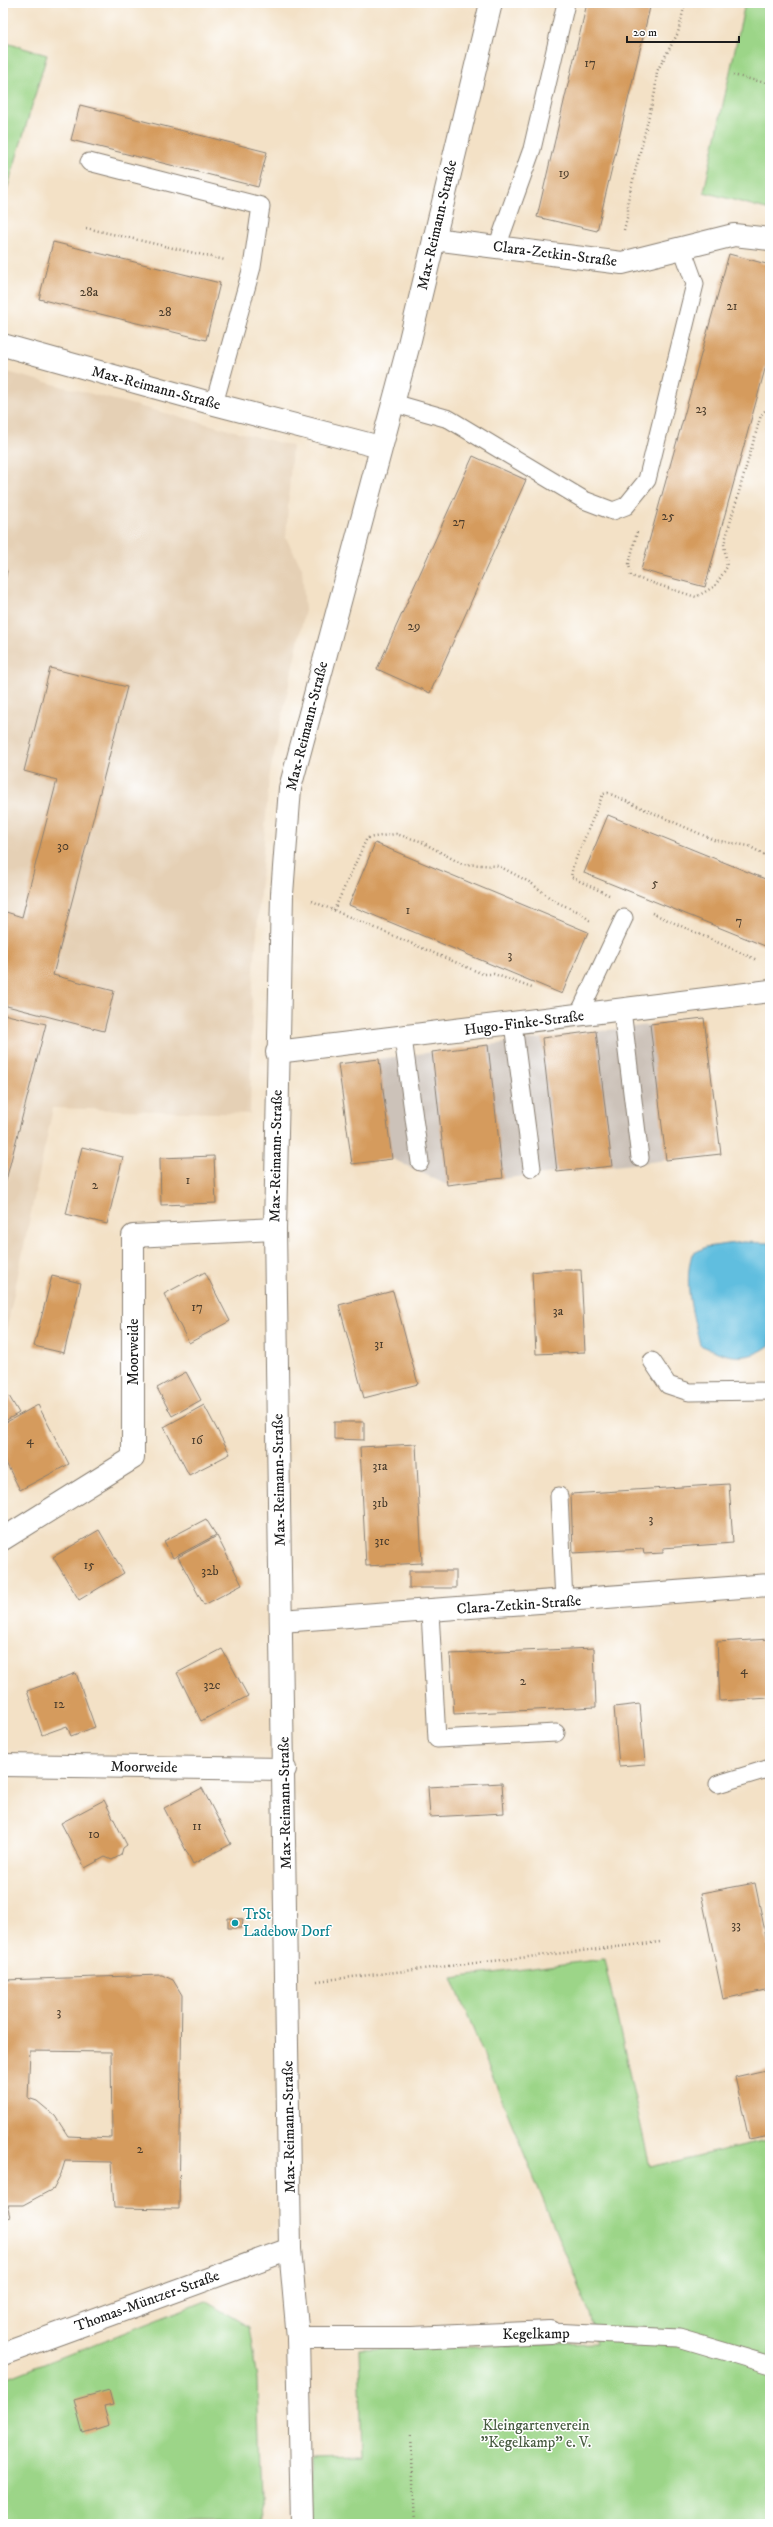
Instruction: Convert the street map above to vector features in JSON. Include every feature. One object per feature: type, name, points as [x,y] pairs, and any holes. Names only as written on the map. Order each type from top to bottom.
[{"type":"street","name":"Max-Reimann-Straße","points":[[302,2524],[298,2338],[290,2249],[285,1769],[281,1621],[275,1229],[277,1052],[282,894],[290,788],[393,403],[491,3]]},
{"type":"street","name":"Clara-Zetkin-Straße","points":[[434,239],[622,263],[734,236],[770,239]]},
{"type":"street","name":"Max-Reimann-Straße","points":[[3,345],[214,404],[380,447]]},
{"type":"street","name":"Hugo-Finke-Straße","points":[[277,1052],[403,1038],[770,991]]},
{"type":"street","name":"Moorweide","points":[[3,1539],[133,1458],[133,1236],[275,1229]]},
{"type":"street","name":"Clara-Zetkin-Straße","points":[[281,1621],[430,1612],[564,1601],[766,1581]]},
{"type":"street","name":"Moorweide","points":[[3,1765],[285,1769]]},
{"type":"street","name":"Thomas-Müntzer-Straße","points":[[3,2354],[290,2249]]},
{"type":"street","name":"Kegelkamp","points":[[298,2338],[412,2338],[551,2332]]},
{"type":"lane","points":[[497,247],[532,148],[566,3]]},
{"type":"lane","points":[[89,162],[261,206],[252,267],[214,404]]},
{"type":"lane","points":[[393,403],[449,419],[584,500],[613,512],[626,506],[647,480],[695,284],[682,248]]},
{"type":"lane","points":[[578,1016],[626,910]]},
{"type":"lane","points":[[622,1010],[640,1158]]},
{"type":"lane","points":[[513,1024],[532,1168]]},
{"type":"lane","points":[[403,1038],[420,1162]]},
{"type":"lane","points":[[652,1361],[668,1385],[690,1392],[770,1391]]},
{"type":"lane","points":[[559,1496],[564,1601]]},
{"type":"lane","points":[[430,1612],[437,1739],[556,1733]]},
{"type":"lane","points":[[718,1784],[770,1768]]},
{"type":"lane","name":"Kegelkamp","points":[[551,2332],[679,2338],[770,2365]]},
{"type":"path","points":[[606,261],[624,230],[628,214],[628,200],[656,92],[657,71],[678,33],[685,3]]},
{"type":"path","points":[[733,75],[770,84]]},
{"type":"path","points":[[86,228],[252,267]]},
{"type":"path","points":[[626,506],[639,524],[629,564],[631,576],[696,597],[715,586],[727,567],[724,544],[761,415],[770,406]]},
{"type":"path","points":[[763,963],[626,910],[571,877],[572,866],[603,794],[608,793],[714,840],[749,846],[770,858]]},
{"type":"path","points":[[534,989],[494,974],[482,974],[334,910],[366,838],[396,834],[420,841],[462,864],[499,866],[531,883],[554,901],[579,912],[614,938]]},
{"type":"path","points":[[287,1984],[660,1942]]},
{"type":"path","points":[[411,2435],[415,2524]]},
{"type":"shaded area","points":[[3,371],[292,446],[286,538],[302,568],[305,610],[269,778],[252,996],[250,1114],[53,1108],[3,1346]]},
{"type":"shaded area","points":[[704,1018],[721,1154],[447,1185],[393,1159],[352,1164],[338,1064]]},
{"type":"green space","points":[[745,3],[770,3],[770,210],[704,192]]},
{"type":"green space","points":[[3,42],[47,55],[3,203]]},
{"type":"green space","name":"Kleingartenverein \"Kegelkamp\" e. V.","points":[[604,1959],[650,2167],[770,2139],[770,2524],[311,2524],[309,2457],[362,2456],[359,2349],[597,2343],[590,2314],[452,1978]]},
{"type":"green space","points":[[205,2301],[249,2327],[257,2380],[262,2524],[3,2524],[3,2380]]},
{"type":"water","points":[[743,1242],[770,1243],[770,1345],[752,1355],[735,1356],[727,1355],[700,1345],[690,1300],[688,1277],[692,1254],[706,1247]]},
{"type":"building","points":[[587,3],[651,3],[597,231],[537,217]]},
{"type":"building","points":[[80,105],[267,152],[258,187],[71,140]]},
{"type":"building","points":[[53,242],[220,283],[206,340],[39,299]]},
{"type":"building","points":[[729,254],[770,265],[770,351],[705,587],[641,570]]},
{"type":"building","points":[[473,456],[526,480],[430,693],[377,669]]},
{"type":"building","points":[[3,569],[7,571],[4,585],[3,585]]},
{"type":"building","points":[[50,668],[127,687],[53,975],[114,991],[104,1031],[3,1005],[3,911],[22,917],[57,780],[24,771]]},
{"type":"building","points":[[608,815],[770,881],[770,948],[584,873]]},
{"type":"building","points":[[375,843],[588,932],[562,994],[349,905]]},
{"type":"building","points":[[3,1014],[46,1024],[4,1188],[3,1188]]},
{"type":"building","points":[[704,1018],[721,1154],[666,1160],[650,1024]]},
{"type":"building","points":[[596,1031],[612,1166],[557,1172],[542,1038]]},
{"type":"building","points":[[488,1045],[503,1178],[447,1185],[432,1052]]},
{"type":"building","points":[[379,1059],[392,1159],[352,1164],[338,1064]]},
{"type":"building","points":[[82,1147],[123,1157],[107,1224],[66,1214]]},
{"type":"building","points":[[214,1156],[216,1203],[161,1205],[160,1158]]},
{"type":"building","points":[[549,1270],[581,1270],[585,1352],[536,1354],[532,1272]]},
{"type":"building","points":[[205,1272],[230,1321],[189,1343],[164,1294]]},
{"type":"building","points":[[52,1276],[81,1283],[64,1353],[34,1346]]},
{"type":"building","points":[[393,1291],[418,1384],[364,1398],[339,1305]]},
{"type":"building","points":[[186,1372],[201,1400],[172,1416],[157,1388]]},
{"type":"building","points":[[9,1396],[19,1413],[3,1422],[3,1399]]},
{"type":"building","points":[[38,1405],[69,1464],[20,1490],[3,1457],[3,1424]]},
{"type":"building","points":[[204,1405],[230,1454],[189,1475],[164,1427]]},
{"type":"building","points":[[334,1422],[364,1422],[364,1440],[334,1439]]},
{"type":"building","points":[[416,1444],[422,1563],[366,1566],[360,1447]]},
{"type":"building","points":[[729,1484],[733,1543],[663,1548],[663,1553],[644,1554],[643,1549],[573,1553],[571,1494]]},
{"type":"building","points":[[206,1519],[216,1535],[173,1558],[164,1541]]},
{"type":"building","points":[[99,1530],[124,1573],[79,1600],[53,1557]]},
{"type":"building","points":[[217,1536],[242,1585],[204,1605],[178,1557]]},
{"type":"building","points":[[409,1571],[456,1571],[456,1588],[409,1588]]},
{"type":"building","points":[[770,1639],[770,1698],[720,1701],[717,1642]]},
{"type":"building","points":[[594,1648],[596,1707],[454,1714],[450,1654]]},
{"type":"building","points":[[222,1649],[248,1696],[201,1721],[177,1673]]},
{"type":"building","points":[[76,1673],[95,1727],[71,1736],[67,1726],[42,1735],[27,1691]]},
{"type":"building","points":[[640,1704],[645,1764],[619,1766],[614,1707]]},
{"type":"building","points":[[502,1783],[504,1813],[430,1817],[428,1787]]},
{"type":"building","points":[[202,1788],[231,1844],[193,1864],[164,1808]]},
{"type":"building","points":[[104,1800],[127,1845],[123,1848],[121,1855],[112,1860],[105,1857],[85,1868],[61,1823]]},
{"type":"building","points":[[755,1883],[770,1956],[770,1989],[723,1999],[701,1893]]},
{"type":"building","name":"TrSt Ladebow Dorf","points":[[228,1918],[243,1919],[242,1928],[228,1928]]},
{"type":"building","points":[[162,1975],[173,1980],[182,1995],[179,2209],[114,2208],[111,2162],[65,2161],[61,2174],[53,2189],[23,2205],[7,2205],[10,2217],[3,2219],[3,1980]],"holes":[[[30,2051],[111,2052],[112,2138],[68,2136],[55,2116],[37,2101],[28,2098]]]},
{"type":"building","points":[[770,2069],[770,2136],[749,2140],[735,2077]]},
{"type":"building","points":[[109,2390],[113,2405],[104,2407],[109,2425],[83,2433],[74,2400]]},
{"type":"place","name":"TrSt Ladebow Dorf","points":[[235,1923]]}]
